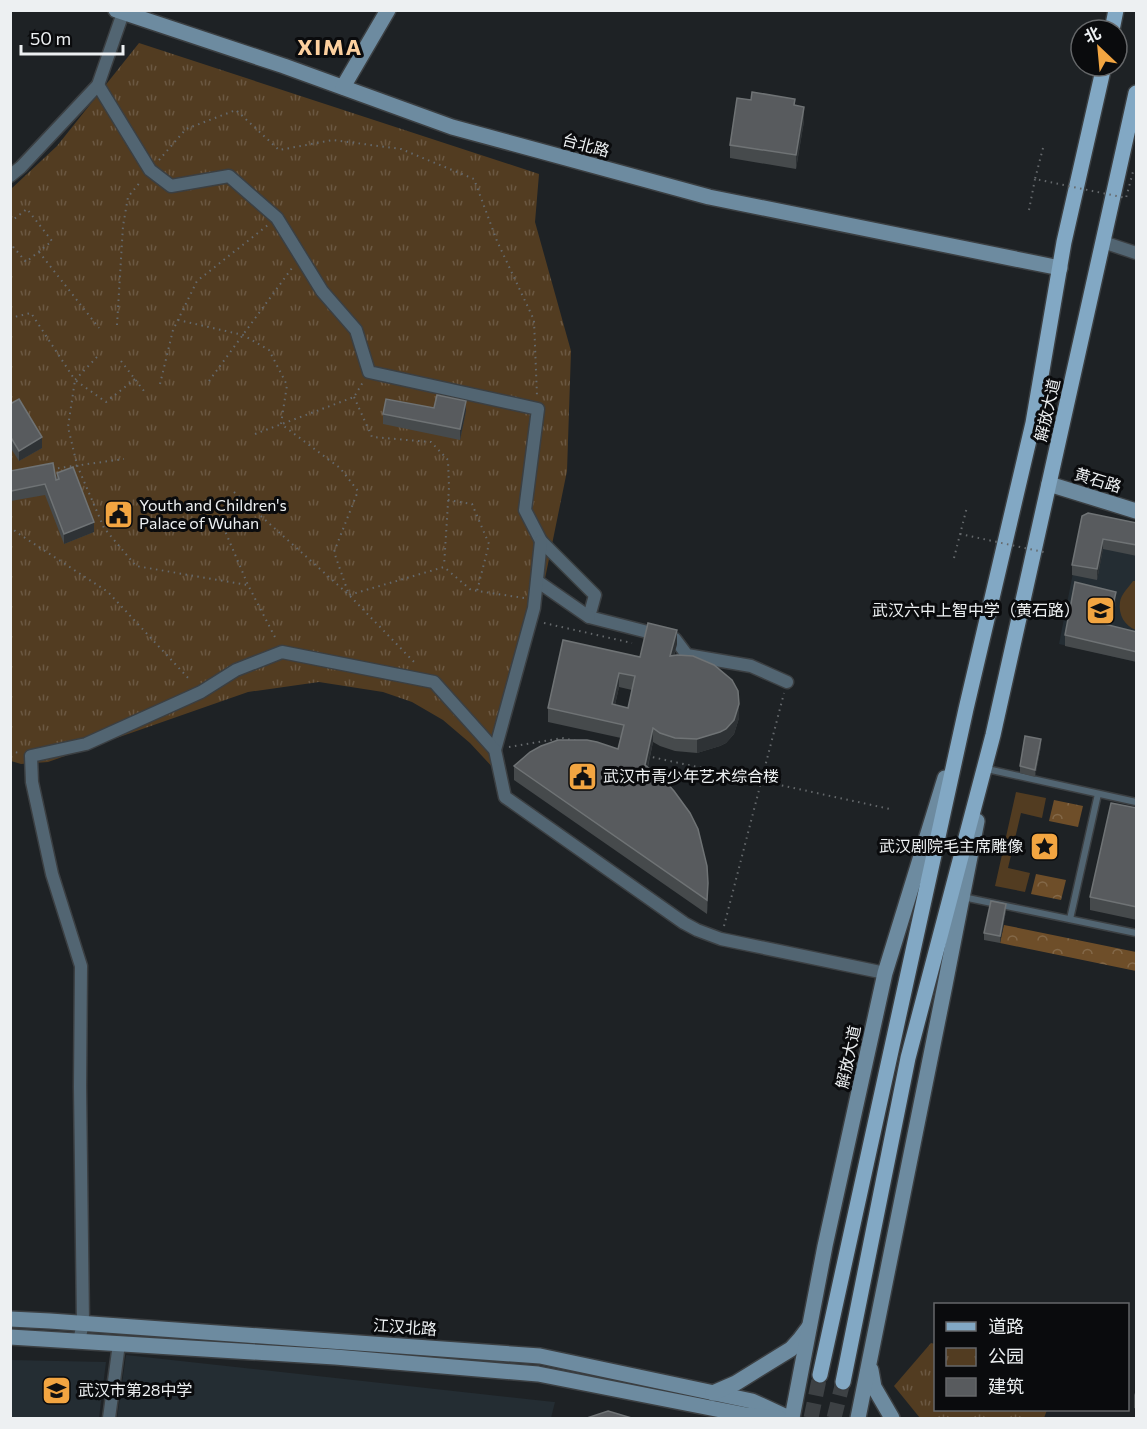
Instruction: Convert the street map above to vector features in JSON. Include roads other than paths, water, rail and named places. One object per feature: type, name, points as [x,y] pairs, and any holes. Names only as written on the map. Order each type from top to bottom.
[{"type":"main road","points":[[343,87],[388,10]]},
{"type":"main road","name":"台北路","points":[[120,12],[284,66],[452,127],[709,197],[1060,268]]},
{"type":"main road","name":"解放大道","points":[[820,1375],[966,709],[1033,423],[1064,242],[1101,78]]},
{"type":"main road","name":"解放大道","points":[[843,1382],[908,1058],[993,735],[1137,93]]},
{"type":"main road","name":"黄石路","points":[[1049,484],[1137,511]]},
{"type":"main road","name":"解放大道","points":[[790,1419],[885,973],[966,709]]},
{"type":"main road","name":"解放大道","points":[[858,1419],[993,735]]},
{"type":"main road","name":"江汉北路","points":[[10,1319],[540,1356],[752,1401],[790,1419]]},
{"type":"main road","points":[[713,1393],[736,1383],[791,1348],[801,1339],[810,1325]]},
{"type":"main road","points":[[10,1337],[335,1357],[538,1374],[708,1413],[779,1419]]},
{"type":"main road","points":[[870,1357],[874,1387],[892,1419]]},
{"type":"street","points":[[10,176],[98,85],[120,12]]},
{"type":"street","points":[[98,85],[150,170],[171,186],[229,176],[277,218],[322,291],[356,330],[369,372],[538,410],[525,510],[541,541],[595,595],[590,617]]},
{"type":"street","points":[[1103,242],[1137,253]]},
{"type":"street","points":[[541,541],[531,620],[495,750],[505,797],[697,930],[721,939],[885,973]]},
{"type":"street","points":[[537,582],[590,617],[675,639],[687,655],[751,666],[786,682]]},
{"type":"street","points":[[78,1341],[83,1323],[81,966],[52,874],[32,782],[31,756],[86,744],[201,692],[236,670],[282,652],[434,682],[495,750]]},
{"type":"street","points":[[109,1419],[119,1344]]},
{"type":"lane","points":[[987,769],[1137,802]]},
{"type":"lane","points":[[1070,919],[1098,794]]},
{"type":"lane","points":[[962,897],[1137,933]]},
{"type":"tunnel","points":[[811,1418],[820,1375]]},
{"type":"tunnel","points":[[834,1418],[843,1382]]},
{"type":"place","name":"Youth and Children's Palace of Wuhan","points":[[118,514]]},
{"type":"place","name":"武汉六中上智中学（黄石路）","points":[[1101,610]]},
{"type":"place","name":"武汉市青少年艺术综合楼","points":[[582,776]]},
{"type":"place","name":"武汉剧院毛主席雕像","points":[[1044,846]]},
{"type":"place","name":"武汉市第28中学","points":[[57,1390]]},
{"type":"district","name":"XIMA","points":[[330,47]]}]
